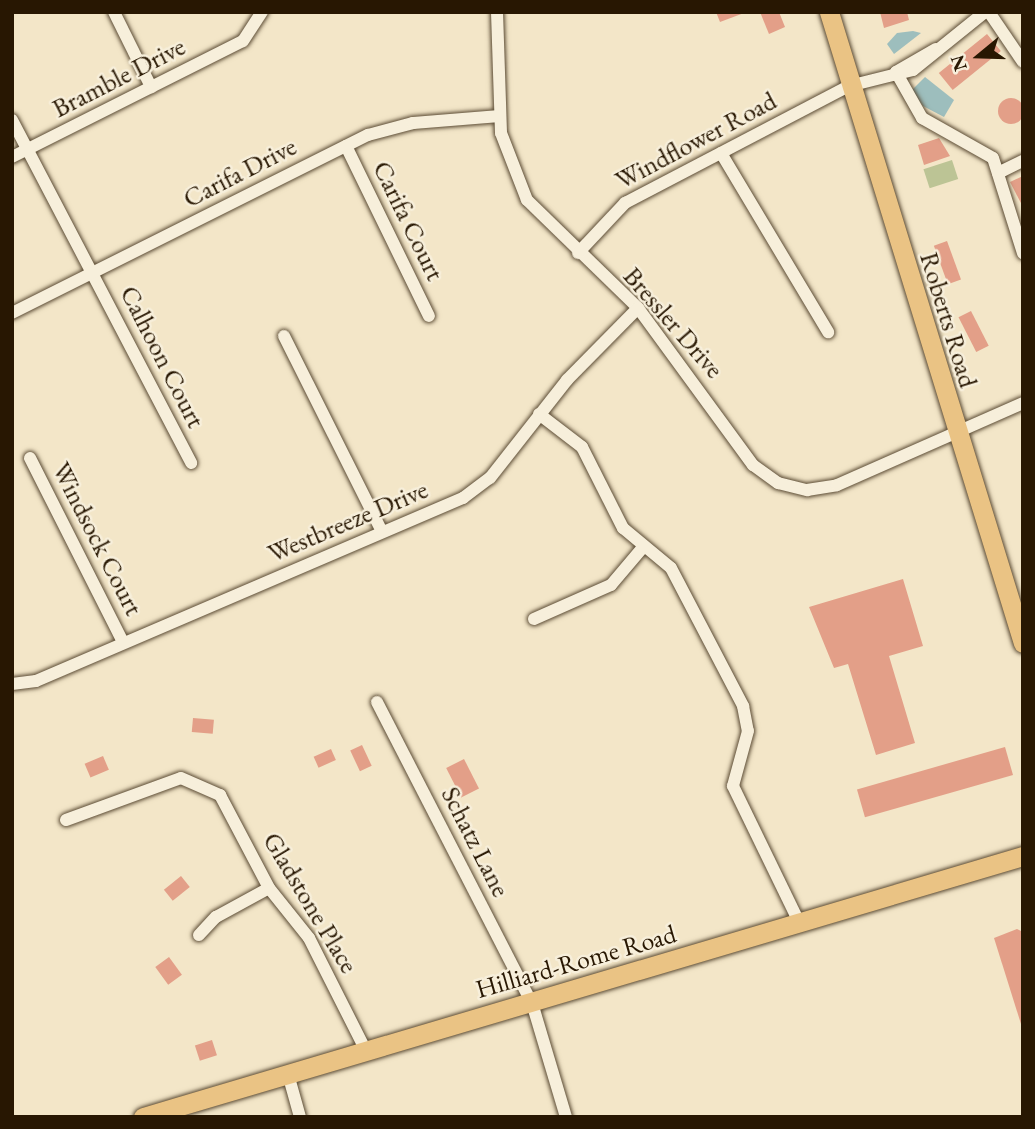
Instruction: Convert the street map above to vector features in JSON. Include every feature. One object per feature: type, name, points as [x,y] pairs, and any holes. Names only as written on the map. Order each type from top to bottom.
[{"type":"main road","name":"Roberts Road","points":[[828,12],[1023,643]]},
{"type":"main road","name":"Hilliard-Rome Road","points":[[143,1117],[1023,856]]},
{"type":"street","points":[[114,12],[151,87]]},
{"type":"street","name":"Bressler Drive","points":[[497,12],[500,116],[507,157],[527,200],[638,309],[754,465],[778,483],[807,490],[836,485],[957,436],[1023,403]]},
{"type":"street","points":[[987,12],[1023,62]]},
{"type":"street","name":"Windflower Road","points":[[579,253],[625,203],[849,86],[896,72],[913,70],[987,12]]},
{"type":"street","name":"Bramble Drive","points":[[12,157],[243,41],[262,17]]},
{"type":"street","points":[[896,72],[915,111],[989,154],[998,173],[1023,253]]},
{"type":"street","name":"Carifa Drive","points":[[12,313],[346,146],[399,125],[500,116]]},
{"type":"street","name":"Calhoon Court","points":[[12,120],[191,463]]},
{"type":"street","name":"Carifa Court","points":[[346,146],[429,316]]},
{"type":"street","points":[[721,153],[828,332]]},
{"type":"street","points":[[998,173],[1023,161]]},
{"type":"street","name":"Westbreeze Drive","points":[[12,684],[36,681],[382,532],[479,487],[539,414],[638,309]]},
{"type":"street","points":[[284,336],[382,532]]},
{"type":"street","points":[[539,414],[582,447],[615,517],[671,568],[743,706],[748,731],[733,786],[800,923]]},
{"type":"street","name":"Windsock Court","points":[[30,457],[123,642]]},
{"type":"street","points":[[534,619],[611,585],[644,546]]},
{"type":"street","name":"Schatz Lane","points":[[377,702],[532,1003],[566,1117]]},
{"type":"street","name":"Gladstone Place","points":[[66,820],[155,784],[181,778],[206,786],[231,810],[269,888],[309,938],[366,1051]]},
{"type":"street","points":[[199,935],[216,917],[269,888]]},
{"type":"street","points":[[288,1074],[300,1117]]},
{"type":"green space","points":[[952,160],[958,179],[930,188],[923,169]]},
{"type":"water","points":[[897,33],[921,33],[894,54],[887,44]]},
{"type":"water","points":[[925,77],[954,100],[944,117],[923,106],[912,90]]},
{"type":"building","points":[[716,12],[743,12],[744,13],[720,22]]},
{"type":"building","points":[[760,12],[779,12],[785,27],[769,34]]},
{"type":"building","points":[[880,12],[907,12],[909,20],[884,28]]},
{"type":"building","points":[[987,34],[1001,51],[953,90],[939,73]]},
{"type":"building","points":[[1011,98],[1020,102],[1024,111],[1020,120],[1011,124],[1002,120],[998,111],[1002,102]]},
{"type":"building","points":[[939,138],[950,156],[924,165],[918,145]]},
{"type":"building","points":[[1023,176],[1023,207],[1010,182]]},
{"type":"building","points":[[947,241],[961,280],[948,284],[934,246]]},
{"type":"building","points":[[971,311],[989,346],[976,352],[959,317]]},
{"type":"building","points":[[903,579],[923,646],[889,656],[915,743],[876,755],[848,664],[834,668],[809,607]]},
{"type":"building","points":[[193,718],[214,720],[213,734],[192,732]]},
{"type":"building","points":[[362,745],[372,766],[360,771],[350,750]]},
{"type":"building","points":[[1005,747],[1013,775],[865,817],[857,789]]},
{"type":"building","points":[[331,749],[336,760],[319,768],[314,757]]},
{"type":"building","points":[[103,756],[109,770],[90,778],[85,764]]},
{"type":"building","points":[[464,759],[479,788],[461,797],[446,768]]},
{"type":"building","points":[[181,876],[190,887],[173,901],[164,890]]},
{"type":"building","points":[[1017,929],[1023,932],[1021,1024],[994,938]]},
{"type":"building","points":[[169,957],[182,975],[168,985],[155,967]]},
{"type":"building","points":[[212,1040],[217,1055],[200,1061],[195,1046]]}]
